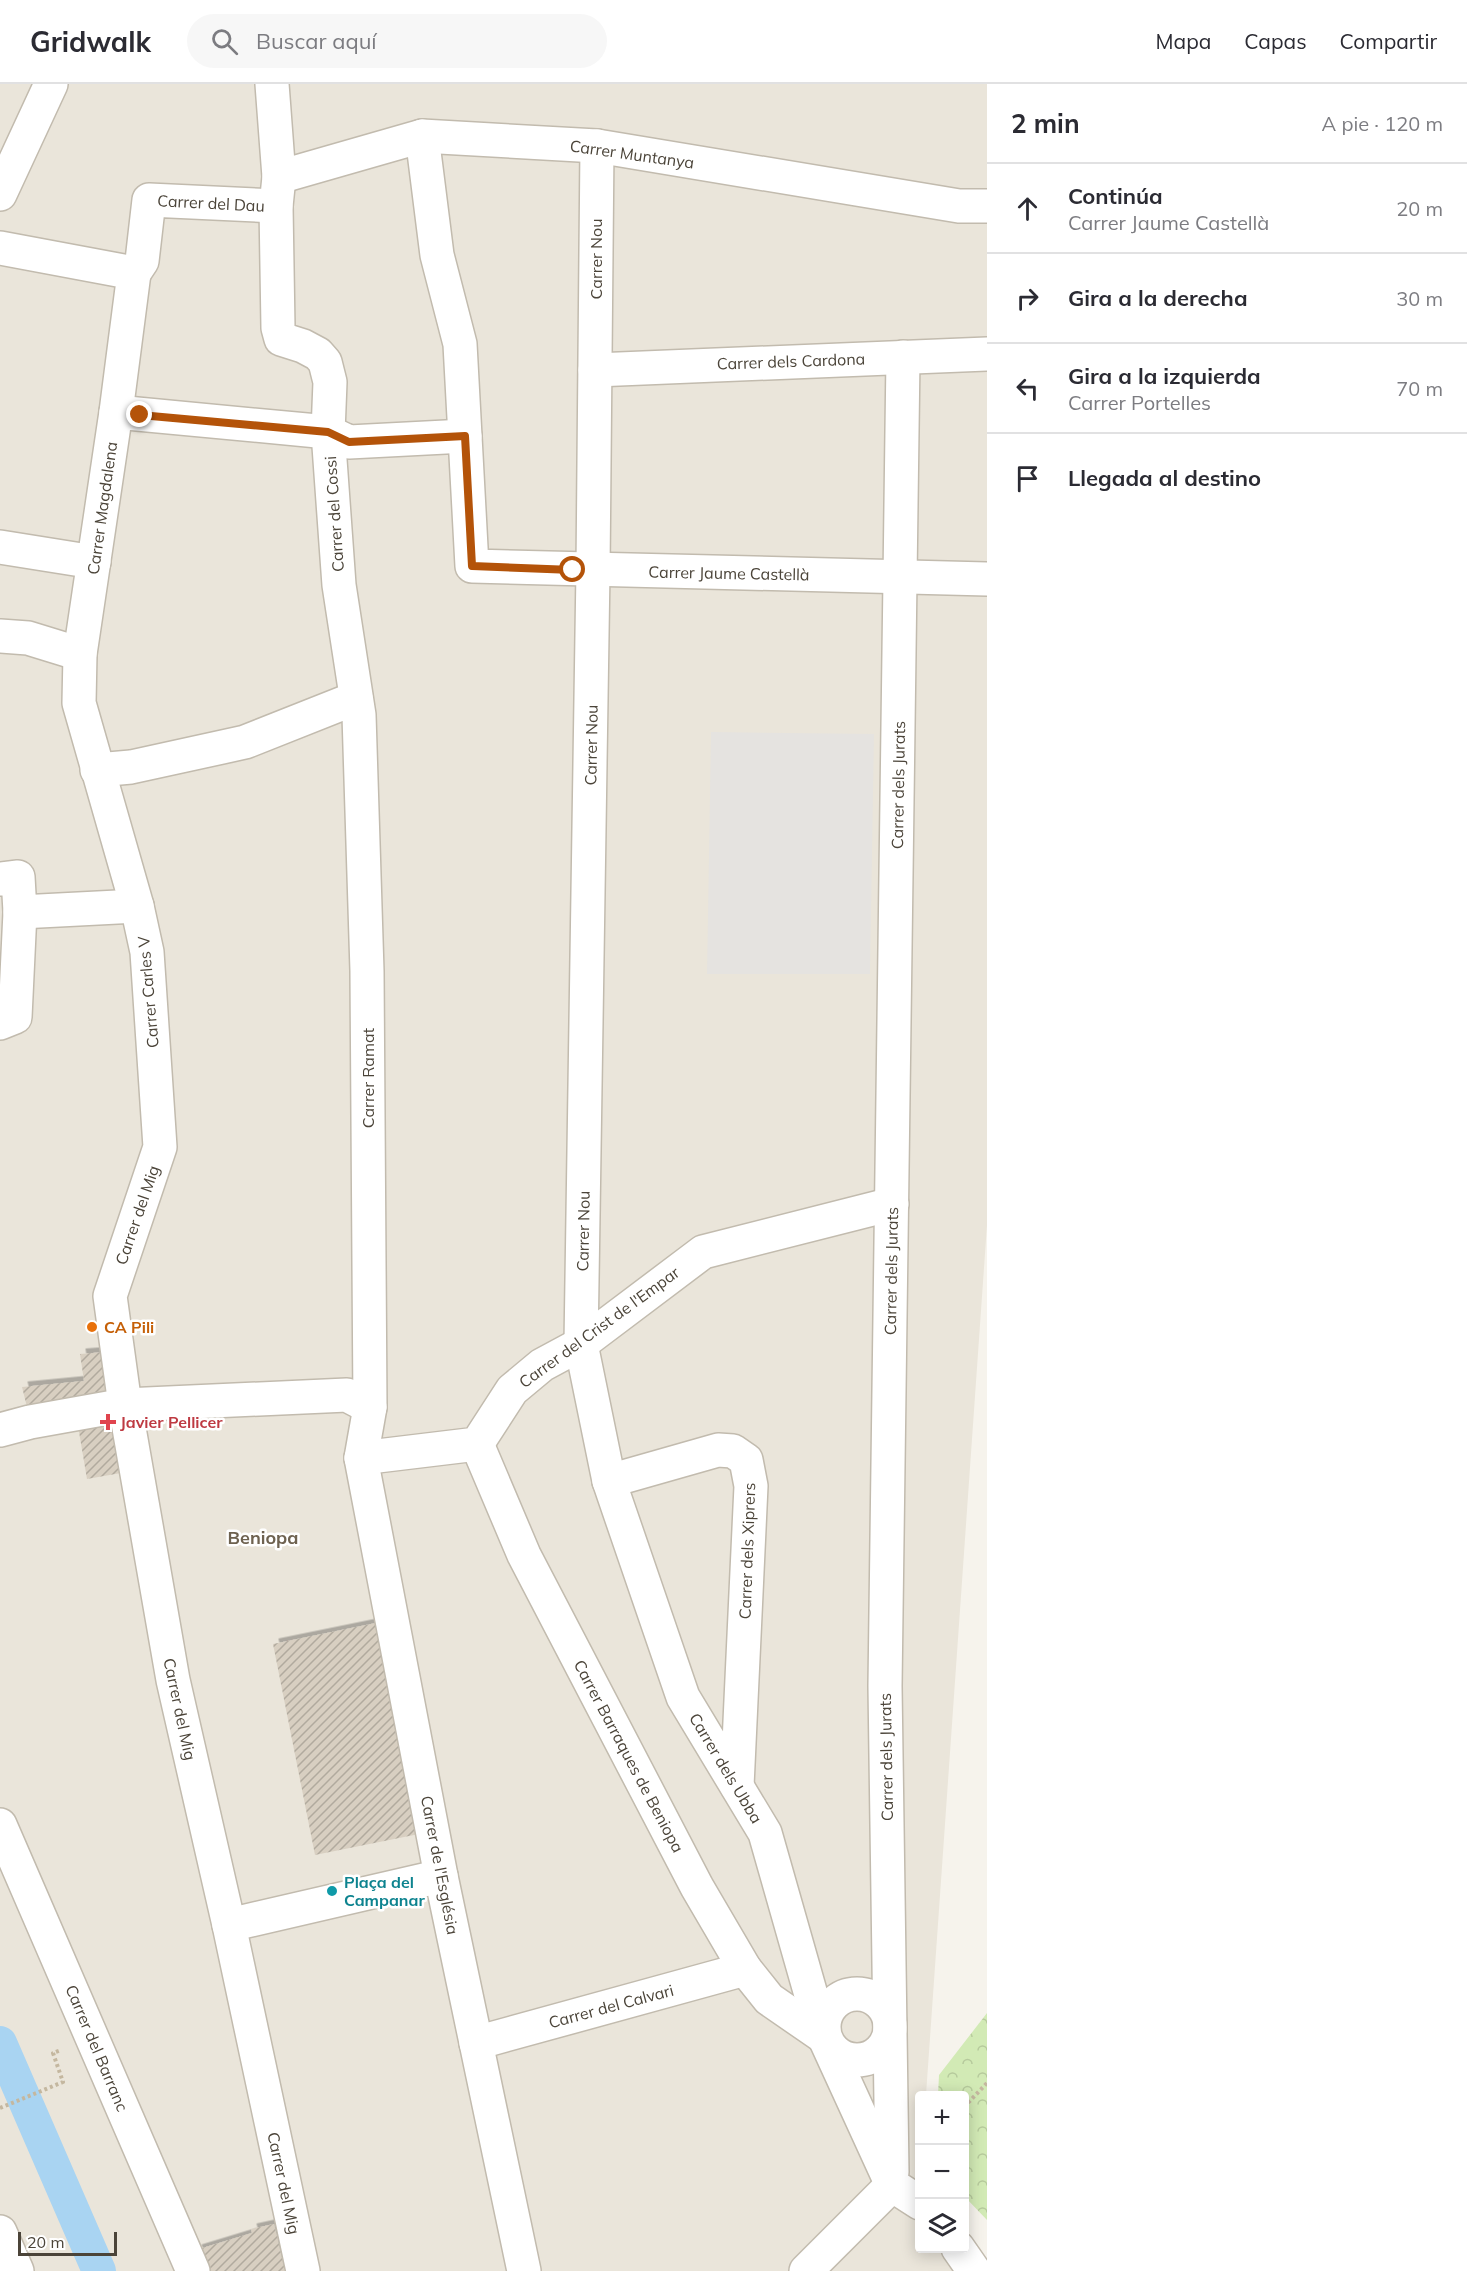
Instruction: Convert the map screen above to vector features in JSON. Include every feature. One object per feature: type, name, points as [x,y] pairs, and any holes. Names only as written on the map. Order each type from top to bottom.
[{"type":"street","points":[[0,194],[51,84]]},
{"type":"street","points":[[272,84],[277,191]]},
{"type":"street","points":[[116,412],[328,432],[349,442],[465,436],[460,344],[437,255],[422,136]]},
{"type":"street","name":"Carrer Muntanya","points":[[277,191],[422,136],[597,146],[958,206],[987,206]]},
{"type":"street","name":"Carrer Nou","points":[[581,1344],[597,146]]},
{"type":"street","name":"Carrer del Dau","points":[[134,273],[142,261],[149,200],[277,191]]},
{"type":"street","name":"Carrer del Cossi","points":[[277,191],[281,339],[318,354],[325,362],[330,382],[328,432],[339,585],[356,698]]},
{"type":"street","points":[[0,248],[134,273]]},
{"type":"street","name":"Carrer Magdalena","points":[[97,770],[79,703],[80,654],[134,273]]},
{"type":"street","name":"Carrer dels Cardona","points":[[595,370],[987,354]]},
{"type":"street","name":"Carrer dels Jurats","points":[[892,2185],[885,1686],[903,357]]},
{"type":"street","name":"Carrer Jaume Castellà","points":[[465,436],[472,566],[901,575],[987,579]]},
{"type":"street","points":[[0,547],[94,562]]},
{"type":"street","points":[[0,636],[28,638],[80,654]]},
{"type":"street","points":[[97,770],[131,767],[245,742],[356,698]]},
{"type":"street","name":"Carrer Ramat","points":[[356,698],[359,715],[367,971],[370,1407],[361,1458]]},
{"type":"street","name":"Carrer Carles V","points":[[97,770],[137,906],[147,952],[160,1147]]},
{"type":"street","points":[[0,1023],[15,1017],[20,912],[9,878]]},
{"type":"street","points":[[20,912],[137,906]]},
{"type":"street","name":"Carrer del Mig","points":[[160,1147],[110,1296],[124,1405],[172,1680],[229,1925],[303,2271]]},
{"type":"street","name":"Carrer del Crist de l'Empar","points":[[477,1444],[512,1390],[542,1365],[581,1344],[703,1252],[892,1204]]},
{"type":"street","name":"Carrer dels Ubba","points":[[581,1344],[609,1480],[683,1697],[765,1833],[824,2037],[892,2185]]},
{"type":"street","points":[[0,1430],[30,1422],[124,1405],[348,1395],[370,1407]]},
{"type":"street","points":[[361,1458],[477,1444]]},
{"type":"street","name":"Carrer Barraques de Beniopa","points":[[477,1444],[524,1555],[697,1887],[745,1969],[769,2000],[824,2037]]},
{"type":"street","name":"Carrer dels Xiprers","points":[[609,1480],[718,1450],[733,1451],[746,1460],[751,1486],[737,1786]]},
{"type":"street","name":"Carrer de l'Església","points":[[361,1458],[441,1876],[524,2271]]},
{"type":"street","name":"Carrer del Barranc","points":[[0,1825],[193,2271]]},
{"type":"street","points":[[229,1925],[441,1876]]},
{"type":"street","name":"Carrer del Calvari","points":[[476,2043],[745,1969]]},
{"type":"street","points":[[857,1994],[878,2002],[885,2011],[890,2026],[886,2042],[880,2051],[861,2060],[851,2060],[841,2056],[832,2050],[824,2037],[828,2010],[836,2001],[857,1994]]},
{"type":"street","points":[[806,2271],[892,2185],[915,2200]]},
{"type":"street","points":[[0,2232],[17,2271]]},
{"type":"street","points":[[961,2253],[974,2271]]},
{"type":"path","points":[[0,2108],[63,2082],[53,2053]]},
{"type":"path","points":[[969,2103],[987,2083]]},
{"type":"shaded area","points":[[0,84],[987,84],[987,1225],[926,2091],[915,2091],[915,2253],[969,2253],[969,2238],[987,2263],[987,2271],[0,2271]]},
{"type":"shaded area","points":[[711,732],[874,734],[870,974],[707,974]]},
{"type":"green space","points":[[987,2013],[987,2220],[969,2201],[969,2091],[938,2091],[939,2075]]},
{"type":"building","points":[[106,1352],[112,1399],[30,1419],[22,1387],[84,1381],[80,1354]]},
{"type":"building","points":[[111,1416],[121,1473],[87,1479],[77,1420]]},
{"type":"building","points":[[376,1623],[419,1834],[315,1855],[273,1644]]},
{"type":"building","points":[[274,2224],[285,2271],[205,2271],[196,2250],[252,2233],[251,2229]]},
{"type":"waterway","points":[[0,2043],[99,2271]]},
{"type":"place","name":"CA Pili","points":[[92,1327]]},
{"type":"place","name":"Javier Pellicer","points":[[108,1422]]},
{"type":"place","name":"Plaça del Campanar","points":[[332,1891]]},
{"type":"district","name":"Beniopa","points":[[263,1537]]},
{"type":"route","points":[[140,415],[328,432],[349,442],[465,436],[472,566],[573,570]]}]
